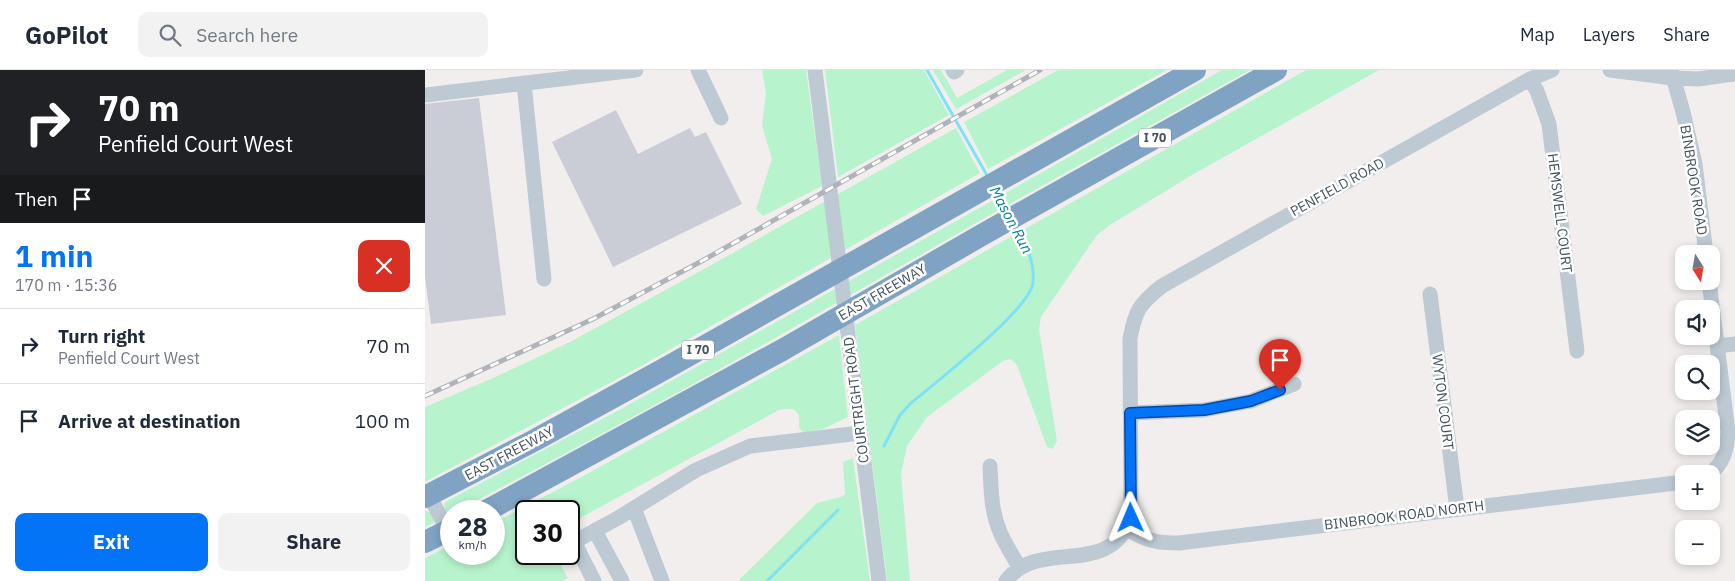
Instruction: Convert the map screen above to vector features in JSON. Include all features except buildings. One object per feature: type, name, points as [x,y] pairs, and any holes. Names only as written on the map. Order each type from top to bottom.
[{"type":"highway","name":"EAST FREEWAY","points":[[427,496],[544,435],[1195,70]]},
{"type":"highway","name":"EAST FREEWAY","points":[[505,501],[734,376],[1276,70]]},
{"type":"highway","points":[[425,542],[440,535]]},
{"type":"street","points":[[425,94],[635,70]]},
{"type":"street","points":[[698,70],[721,118]]},
{"type":"street","name":"COURTRIGHT ROAD","points":[[815,70],[879,581]]},
{"type":"street","name":"PENFIELD ROAD","points":[[1130,413],[1130,340],[1133,318],[1145,299],[1162,286],[1530,79],[1552,70]]},
{"type":"street","points":[[1610,70],[1672,74],[1698,79],[1735,74]]},
{"type":"street","name":"BINBROOK ROAD","points":[[1672,74],[1695,164],[1705,245]]},
{"type":"street","name":"HEMSWELL COURT","points":[[1530,79],[1537,91],[1549,124],[1577,351]]},
{"type":"street","points":[[524,83],[544,280]]},
{"type":"street","points":[[1710,290],[1728,432],[1725,454],[1717,465]]},
{"type":"street","name":"WYTON COURT","points":[[1430,294],[1457,509]]},
{"type":"street","points":[[1717,346],[1735,344]]},
{"type":"street","points":[[1006,581],[1019,567],[1040,560],[1092,554],[1112,545],[1127,530],[1131,518],[1130,413],[1204,410],[1251,401],[1294,384]]},
{"type":"street","points":[[594,581],[574,542],[709,463],[749,446],[860,433]]},
{"type":"street","points":[[990,466],[994,517],[1000,534],[1019,567]]},
{"type":"street","name":"BINBROOK ROAD NORTH","points":[[1127,530],[1158,543],[1179,543],[1675,483]]},
{"type":"street","points":[[427,496],[440,515]]},
{"type":"street","points":[[634,508],[662,581]]},
{"type":"street","points":[[595,531],[622,581]]},
{"type":"green space","points":[[762,70],[806,70],[822,186],[763,216],[756,209],[772,159],[762,126],[766,93]]},
{"type":"green space","points":[[825,70],[924,70],[949,115],[838,177]]},
{"type":"green space","points":[[933,70],[941,70],[957,98],[1007,70],[1026,70],[956,109]]},
{"type":"green space","points":[[1058,70],[1167,70],[988,169],[964,122]]},
{"type":"green space","points":[[1222,70],[1250,70],[1008,205],[1002,195]]},
{"type":"green space","points":[[1306,70],[1379,70],[1192,175],[1110,225],[1097,235],[1041,317],[1039,329],[1057,441],[1053,449],[1047,447],[1017,365],[1011,359],[1003,361],[927,417],[907,446],[901,473],[910,581],[887,581],[855,325]]},
{"type":"green space","points":[[956,128],[980,173],[634,370],[425,482],[425,407],[570,342]]},
{"type":"green space","points":[[997,198],[1002,208],[663,401],[477,500],[449,500],[621,409]]},
{"type":"green space","points":[[839,335],[848,417],[823,429],[804,433],[799,428],[799,417],[794,409],[779,410],[580,518],[580,500],[538,500]]},
{"type":"green space","points":[[853,458],[870,581],[738,581],[817,503],[841,497],[845,494],[843,462]]},
{"type":"green space","points":[[425,511],[430,512],[435,519],[434,523],[425,527]]},
{"type":"green space","points":[[515,512],[515,565],[561,565],[568,578],[561,581],[425,581],[425,558],[440,550],[440,565],[505,565],[505,517]]},
{"type":"waterway","name":"Mason Run","points":[[927,70],[988,177]]},
{"type":"waterway","name":"Mason Run","points":[[996,191],[1008,212]]},
{"type":"waterway","name":"Mason Run","points":[[884,446],[900,415],[911,403],[980,345],[1016,310],[1028,295],[1033,283],[1033,268],[1026,246],[1016,226]]},
{"type":"waterway","name":"Mason Run","points":[[767,581],[838,510]]},
{"type":"railway","points":[[425,396],[593,319],[700,262],[1040,70]]},
{"type":"route","points":[[1131,518],[1130,413],[1204,410],[1251,401],[1280,390]]}]
